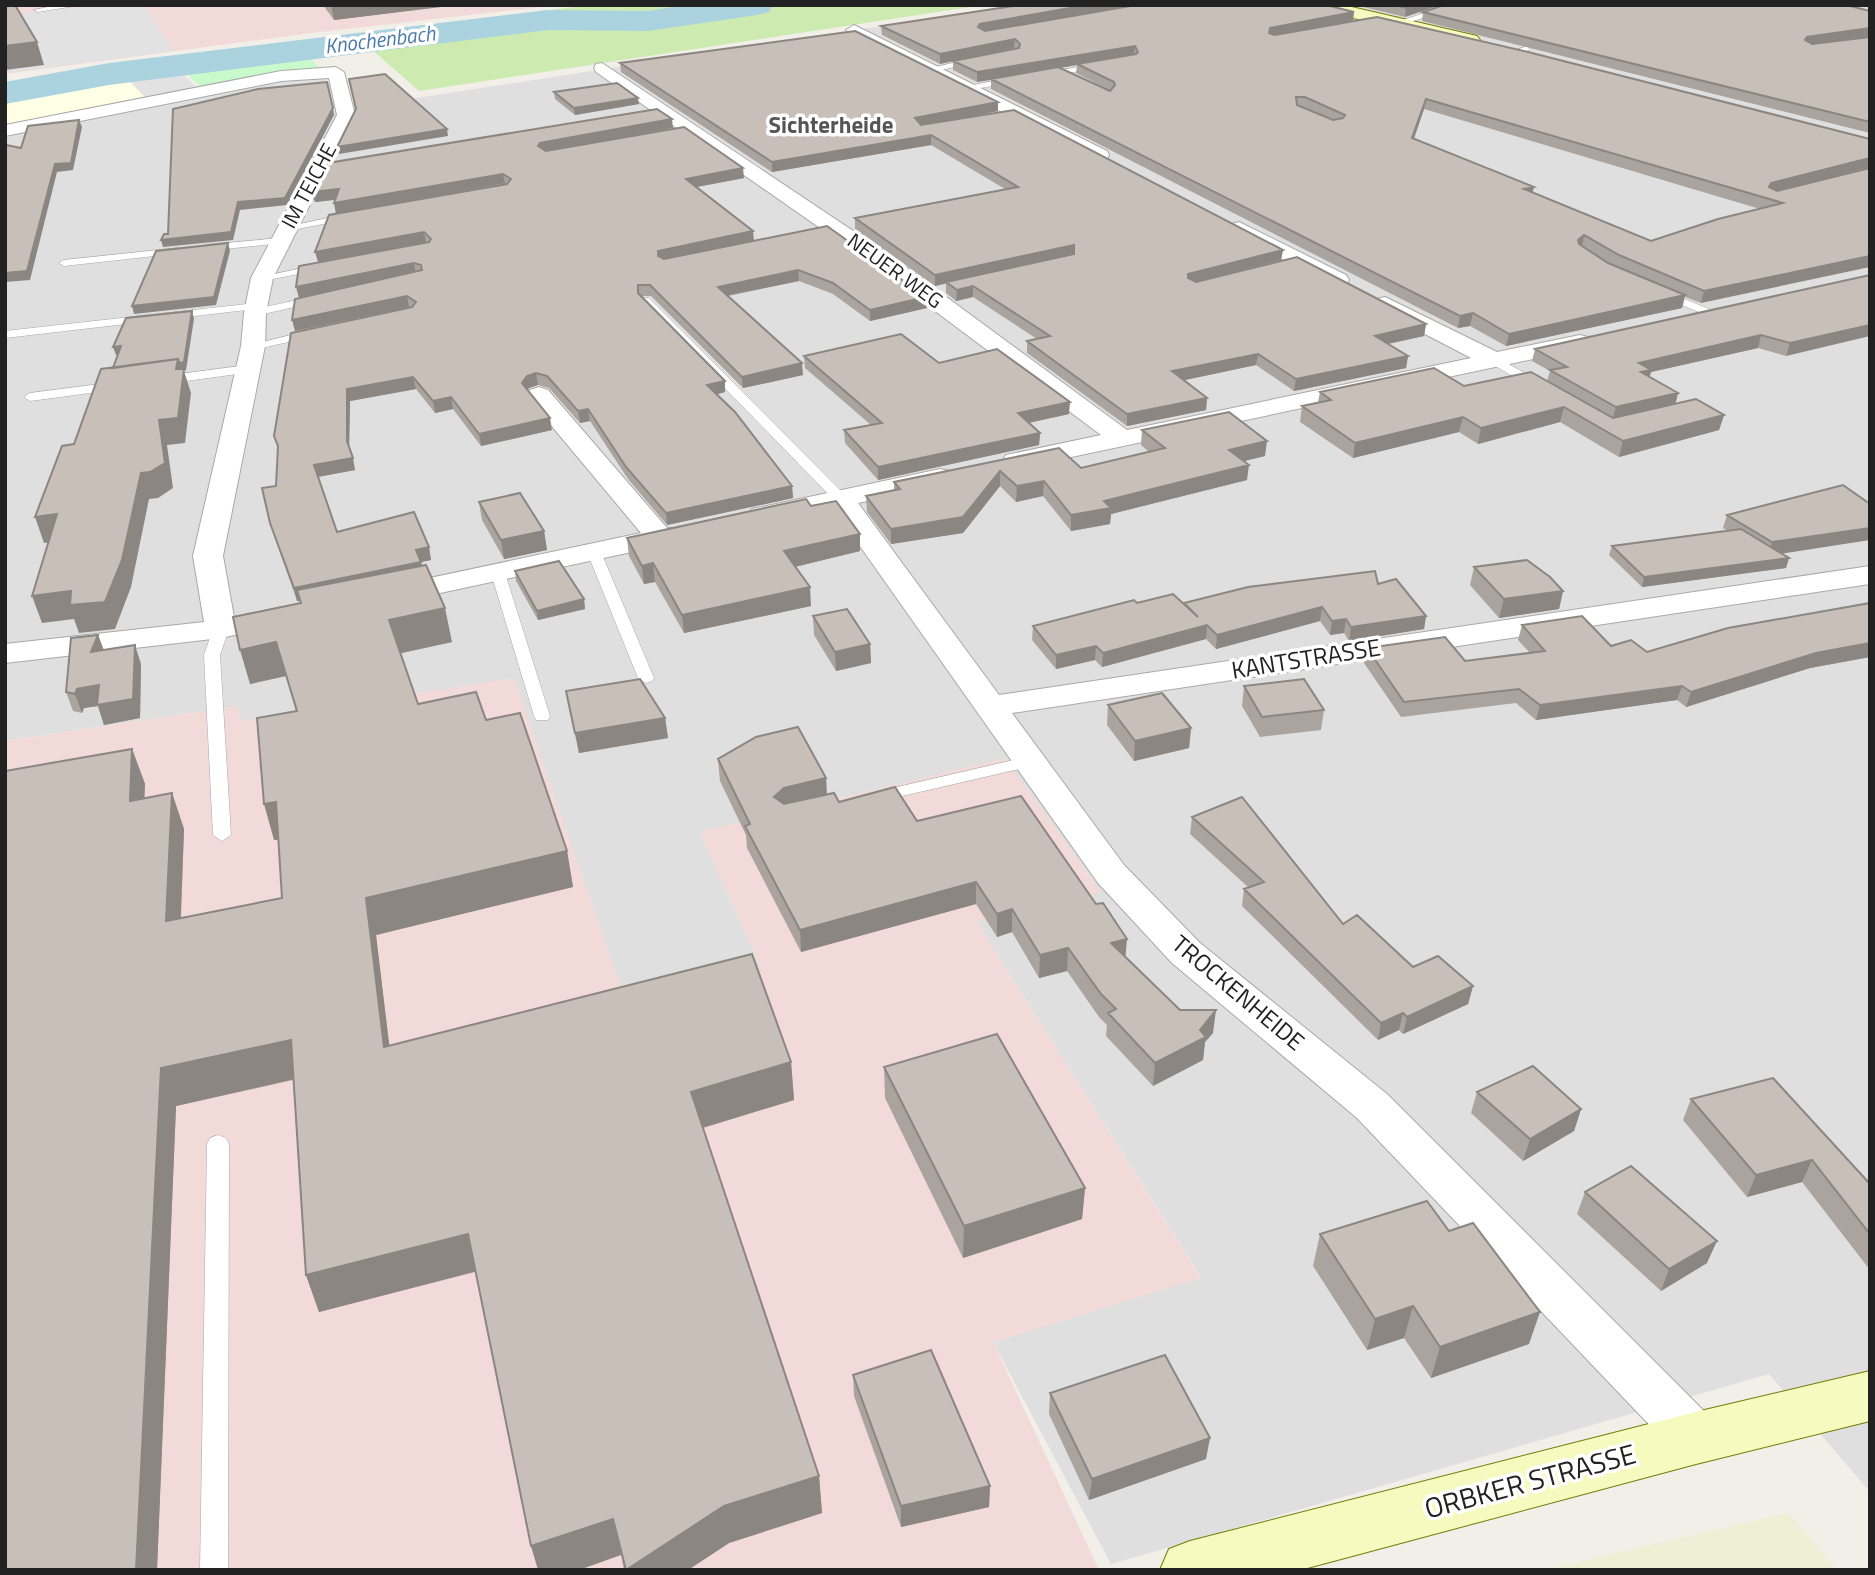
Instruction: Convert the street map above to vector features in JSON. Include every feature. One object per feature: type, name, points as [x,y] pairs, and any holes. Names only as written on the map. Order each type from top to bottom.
[{"type":"street","points":[[1320,5],[1519,51]]},
{"type":"street","points":[[854,30],[1115,163]]},
{"type":"street","name":"NEUER WEG","points":[[602,68],[663,109],[686,131],[829,230],[932,291],[1123,439]]},
{"type":"street","name":"IM TEICHE","points":[[5,131],[281,76],[336,72],[346,115],[262,278],[249,365],[208,556],[221,629]]},
{"type":"street","points":[[635,114],[663,109]]},
{"type":"street","points":[[320,165],[348,160]]},
{"type":"street","points":[[1224,220],[1294,262],[1367,295],[1494,360]]},
{"type":"street","points":[[1670,322],[1737,307]]},
{"type":"street","points":[[988,467],[1602,337]]},
{"type":"street","points":[[539,395],[660,538]]},
{"type":"street","points":[[737,520],[961,472]]},
{"type":"street","name":"TROCKENHEIDE","points":[[840,498],[1111,874],[1186,953],[1372,1106],[1696,1438]]},
{"type":"street","points":[[366,600],[698,529]]},
{"type":"street","name":"KANTSTRASSE","points":[[992,706],[1870,575]]},
{"type":"street","points":[[5,654],[221,629],[313,610]]},
{"type":"street","name":"ORBKER STRASSE","points":[[1190,1570],[1696,1438],[1870,1396]]},
{"type":"lane","points":[[37,9],[78,5]]},
{"type":"lane","points":[[1361,25],[1393,21],[1458,5]]},
{"type":"lane","points":[[931,69],[991,58]]},
{"type":"lane","points":[[1034,76],[1108,63]]},
{"type":"lane","points":[[1060,72],[1072,78]]},
{"type":"lane","points":[[968,87],[1020,78]]},
{"type":"lane","points":[[994,117],[1021,113]]},
{"type":"lane","points":[[198,249],[283,234],[368,213]]},
{"type":"lane","points":[[64,263],[185,251]]},
{"type":"lane","points":[[262,278],[330,265]]},
{"type":"lane","points":[[1648,287],[1710,313]]},
{"type":"lane","points":[[5,335],[256,309],[335,295]]},
{"type":"lane","points":[[645,300],[840,498]]},
{"type":"lane","points":[[151,385],[249,365],[318,332]]},
{"type":"lane","points":[[1494,360],[1552,394]]},
{"type":"lane","points":[[29,401],[130,388]]},
{"type":"lane","points":[[594,552],[646,677]]},
{"type":"lane","points":[[498,573],[542,716]]},
{"type":"lane","points":[[221,629],[212,655],[222,835]]},
{"type":"lane","points":[[855,802],[1031,761]]},
{"type":"lane","points":[[214,1570],[218,1144]]},
{"type":"shaded area","points":[[5,5],[559,5],[311,33],[5,74]]},
{"type":"shaded area","points":[[100,5],[144,5],[174,51],[5,73],[5,16]]},
{"type":"shaded area","points":[[1015,5],[1870,5],[1870,1492],[1769,1374],[1111,1564],[993,1342],[1201,1277],[976,921],[700,832],[763,971],[625,1000],[239,721],[239,706],[5,741],[5,136],[277,79],[325,79],[334,111]]},
{"type":"shaded area","points":[[180,71],[198,89],[147,99],[127,78]]},
{"type":"shaded area","points":[[126,78],[146,99],[5,127],[5,100]]},
{"type":"shaded area","points":[[514,678],[625,1000],[763,971],[700,832],[1005,758],[1101,892],[976,921],[1201,1278],[993,1342],[1099,1570],[5,1570],[5,741],[239,706],[240,721]]},
{"type":"shaded area","points":[[1788,1513],[1837,1570],[1544,1570]]},
{"type":"green space","points":[[591,5],[984,5],[419,91],[354,34]]},
{"type":"green space","points":[[311,59],[321,69],[201,88],[184,71]]},
{"type":"building","points":[[5,5],[15,5],[37,42],[5,46]]},
{"type":"building","points":[[1020,5],[1087,5],[980,24],[978,27],[985,31],[1136,5],[1326,5],[1354,12],[1270,28],[1269,33],[1275,35],[1377,17],[1528,52],[1870,139],[1870,158],[1771,183],[1769,187],[1777,191],[1870,168],[1870,256],[1704,291],[1619,255],[1584,235],[1578,240],[1579,244],[1608,263],[1685,295],[1509,334],[1473,313],[1460,316],[991,79],[1058,67],[1110,91],[1115,85],[1114,82],[1077,64],[1136,54],[1138,52],[1135,46],[977,72],[953,61],[1019,48],[1020,44],[1015,39],[940,54],[881,26]],"holes":[[[1296,97],[1305,97],[1345,115],[1333,120],[1297,105]],[[1426,99],[1783,203],[1718,219],[1651,241],[1524,189],[1534,187],[1412,138]]]},
{"type":"building","points":[[1444,5],[1846,5],[1870,11],[1870,28],[1807,37],[1805,40],[1812,44],[1870,37],[1870,122],[1423,12]]},
{"type":"building","points":[[855,31],[998,102],[915,118],[921,125],[1014,110],[1283,250],[1188,274],[1188,278],[1196,282],[1297,257],[1426,324],[1375,336],[1408,356],[1296,379],[1258,354],[1172,371],[1207,398],[1127,414],[1027,341],[1050,336],[973,286],[957,290],[946,282],[1074,254],[1074,245],[935,275],[855,218],[1018,187],[931,135],[772,162],[620,63]]},
{"type":"building","points":[[385,74],[447,129],[337,147],[356,109],[349,79]]},
{"type":"building","points":[[327,82],[333,108],[285,198],[238,202],[231,232],[161,240],[164,234],[168,234],[173,109],[258,89]]},
{"type":"building","points":[[617,83],[638,98],[574,108],[554,92]]},
{"type":"building","points":[[657,109],[672,119],[540,143],[538,146],[546,151],[684,127],[743,168],[686,179],[753,231],[658,251],[658,256],[664,259],[827,226],[926,297],[870,310],[833,283],[798,270],[718,287],[802,363],[742,377],[650,285],[638,285],[638,293],[725,381],[707,385],[735,412],[792,486],[666,513],[626,467],[588,409],[578,411],[547,376],[536,373],[527,376],[522,383],[550,418],[479,434],[451,397],[433,401],[413,377],[347,389],[347,441],[353,458],[314,465],[337,532],[414,512],[429,547],[416,550],[421,562],[294,588],[270,523],[262,488],[276,486],[278,446],[274,436],[291,333],[412,307],[416,302],[407,296],[292,320],[295,299],[422,270],[421,265],[414,263],[296,287],[299,266],[429,242],[431,239],[424,232],[315,252],[329,215],[507,184],[511,179],[503,174],[334,203],[339,189],[312,192],[328,163]]},
{"type":"building","points":[[79,120],[71,163],[55,164],[27,271],[5,273],[6,145],[21,148],[28,126]]},
{"type":"building","points":[[228,243],[214,297],[132,306],[156,251]]},
{"type":"building","points":[[1870,275],[1870,325],[1790,343],[1761,335],[1639,363],[1651,370],[1641,372],[1678,393],[1616,407],[1550,370],[1567,367],[1535,349]]},
{"type":"building","points":[[192,311],[184,362],[179,363],[178,359],[113,368],[121,346],[113,347],[126,318]]},
{"type":"building","points":[[901,334],[939,363],[997,349],[1070,402],[1018,413],[1040,433],[878,467],[844,430],[882,423],[804,356]]},
{"type":"building","points":[[178,359],[176,369],[184,369],[178,418],[159,420],[165,463],[150,472],[141,473],[122,560],[105,602],[70,605],[71,591],[32,596],[57,514],[35,517],[62,446],[74,444],[101,369]]},
{"type":"building","points":[[1434,368],[1464,386],[1531,372],[1613,418],[1696,399],[1724,415],[1623,441],[1564,407],[1481,428],[1463,417],[1355,443],[1302,406],[1331,400],[1320,392]]},
{"type":"building","points":[[1229,412],[1267,441],[1229,450],[1249,465],[1104,501],[1111,508],[1071,515],[1044,481],[1017,486],[1000,471],[963,517],[891,529],[866,496],[900,489],[894,482],[1059,448],[1081,468],[1165,448],[1142,430]]},
{"type":"building","points":[[1843,485],[1870,504],[1870,528],[1772,542],[1727,515]]},
{"type":"building","points":[[520,493],[544,531],[501,540],[479,502]]},
{"type":"building","points":[[806,499],[811,506],[836,501],[860,534],[784,551],[810,587],[682,615],[653,563],[642,566],[627,538]]},
{"type":"building","points":[[1741,529],[1789,558],[1644,577],[1612,546]]},
{"type":"building","points":[[1527,560],[1550,577],[1563,591],[1504,599],[1474,567]]},
{"type":"building","points":[[559,561],[584,599],[537,611],[515,571]]},
{"type":"building","points":[[426,565],[445,608],[389,620],[418,704],[476,692],[486,720],[520,713],[567,851],[366,898],[384,1047],[752,954],[791,1062],[691,1092],[819,1476],[724,1506],[626,1570],[613,1519],[531,1546],[468,1234],[306,1275],[291,1040],[161,1068],[136,1570],[5,1570],[5,771],[132,749],[130,801],[172,793],[166,921],[282,898],[276,802],[264,804],[257,718],[297,711],[276,642],[240,650],[233,617],[301,603],[297,590]]},
{"type":"building","points":[[1375,571],[1378,584],[1396,579],[1426,616],[1351,627],[1346,619],[1332,621],[1322,607],[1217,635],[1207,625],[1103,653],[1096,646],[1056,655],[1033,626],[1134,600],[1137,603],[1173,594],[1198,617],[1184,603],[1248,587]]},
{"type":"building","points":[[1870,603],[1870,643],[1816,653],[1691,692],[1682,686],[1540,705],[1519,689],[1404,702],[1367,648],[1445,637],[1465,661],[1545,651],[1522,625],[1582,616],[1611,646],[1631,640],[1647,652],[1728,628]]},
{"type":"building","points":[[847,609],[870,644],[835,652],[813,616]]},
{"type":"building","points":[[98,635],[91,652],[135,645],[133,699],[97,705],[99,685],[77,689],[75,694],[66,692],[71,638]]},
{"type":"building","points":[[640,679],[665,718],[575,733],[566,691]]},
{"type":"building","points":[[1304,679],[1324,710],[1262,717],[1244,686]]},
{"type":"building","points":[[1162,693],[1191,728],[1135,741],[1108,705]]},
{"type":"building","points":[[798,727],[826,778],[784,788],[774,797],[784,804],[834,793],[839,802],[895,787],[917,821],[1021,796],[1096,904],[1103,903],[1127,939],[1111,943],[1180,1010],[1216,1010],[1200,1030],[1206,1037],[1155,1063],[1108,1013],[1116,1009],[1101,994],[1068,948],[1040,955],[1012,909],[997,914],[976,882],[800,930],[745,826],[750,824],[718,759],[756,737]]},
{"type":"building","points":[[1242,797],[1343,924],[1357,915],[1413,967],[1438,956],[1473,986],[1407,1017],[1403,1013],[1381,1023],[1244,889],[1264,882],[1192,817]]},
{"type":"building","points":[[997,1034],[1085,1188],[964,1226],[884,1067]]},
{"type":"building","points":[[1533,1066],[1581,1109],[1530,1139],[1477,1092]]},
{"type":"building","points":[[1773,1078],[1870,1184],[1870,1234],[1812,1160],[1756,1175],[1691,1099]]},
{"type":"building","points":[[1631,1166],[1717,1241],[1669,1269],[1585,1192]]},
{"type":"building","points":[[1427,1201],[1449,1231],[1473,1223],[1540,1312],[1440,1347],[1413,1306],[1375,1319],[1320,1234]]},
{"type":"building","points":[[931,1350],[990,1486],[901,1506],[853,1375]]},
{"type":"building","points":[[1165,1355],[1210,1438],[1092,1479],[1050,1393]]},
{"type":"waterway","name":"Knochenbach","points":[[5,93],[109,74],[548,20],[648,21],[757,5]]},
{"type":"district","name":"Sichterheide","points":[[831,125]]}]
